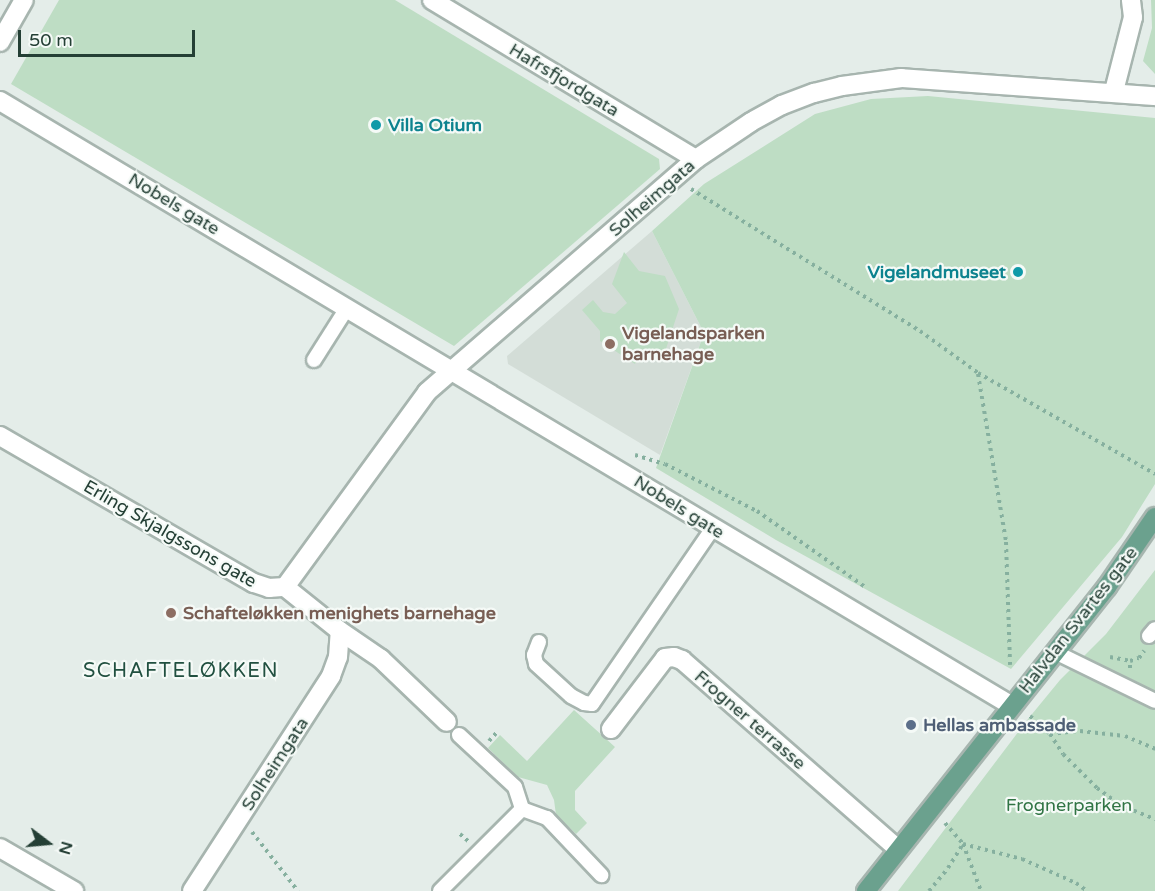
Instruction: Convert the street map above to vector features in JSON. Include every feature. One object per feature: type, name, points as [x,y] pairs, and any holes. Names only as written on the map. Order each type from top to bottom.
[{"type":"main road","name":"Halvdan Svartes gate","points":[[866,891],[898,849],[1019,710],[1055,652],[1107,587],[1155,517]]},
{"type":"street","points":[[0,42],[24,0]]},
{"type":"street","name":"Hafrsfjordgata","points":[[432,0],[696,159]]},
{"type":"street","points":[[1114,92],[1133,17],[1131,0]]},
{"type":"street","name":"Solheimgata","points":[[285,587],[427,392],[676,179],[696,159],[751,122],[782,105],[814,93],[871,81],[922,79],[1155,96]]},
{"type":"street","name":"Nobels gate","points":[[0,101],[1019,710]]},
{"type":"street","name":"Erling Skjalgssons gate","points":[[0,436],[254,583],[269,588],[285,587]]},
{"type":"street","points":[[285,587],[340,631],[381,659],[453,728]]},
{"type":"street","name":"Solheimgata","points":[[192,891],[331,676],[338,657],[340,631]]},
{"type":"street","name":"Frogner terrasse","points":[[611,729],[665,658],[674,657],[682,660],[898,849]]},
{"type":"street","points":[[0,848],[74,891]]},
{"type":"lane","points":[[314,360],[347,308]]},
{"type":"lane","points":[[538,642],[534,655],[536,664],[571,696],[584,703],[592,704],[713,528]]},
{"type":"lane","points":[[1055,652],[1155,701]]},
{"type":"lane","points":[[453,728],[515,787],[522,809]]},
{"type":"lane","points":[[522,809],[547,818],[602,875]]},
{"type":"lane","points":[[440,891],[522,809]]},
{"type":"path","points":[[676,179],[920,331],[978,373],[1155,474]]},
{"type":"path","points":[[978,373],[1006,542],[1010,665]]},
{"type":"path","points":[[626,452],[664,464],[756,511],[865,587]]},
{"type":"path","points":[[1130,690],[1130,661],[1143,655],[1152,632]]},
{"type":"path","points":[[1019,710],[1050,734],[1063,754],[1097,788],[1120,805],[1155,819]]},
{"type":"path","points":[[1050,734],[1080,731],[1125,736],[1155,749]]},
{"type":"path","points":[[945,822],[963,844],[981,891]]},
{"type":"path","points":[[249,829],[298,891]]},
{"type":"path","points":[[929,891],[948,868],[963,844]]},
{"type":"path","points":[[963,844],[1022,859],[1076,882],[1087,891]]},
{"type":"shaded area","name":"Vigelandsparken barnehage","points":[[652,231],[704,333],[660,455],[508,364],[507,356]]},
{"type":"green space","points":[[59,0],[395,0],[659,159],[660,169],[454,346],[11,84]]},
{"type":"green space","points":[[1151,0],[1155,0],[1155,74],[1143,61],[1152,28]]},
{"type":"green space","points":[[928,96],[1155,118],[1155,484],[1122,537],[1011,669],[776,540],[656,468],[704,333],[652,231],[704,184],[815,114],[871,99]]},
{"type":"green space","points":[[624,252],[639,271],[665,276],[679,309],[663,358],[642,350],[635,364],[600,341],[600,331],[582,310],[593,300],[603,312],[615,314],[627,303],[612,284]]},
{"type":"green space","name":"Frognerparken","points":[[1155,570],[1155,891],[898,891],[1028,719],[1060,680],[1106,634]]},
{"type":"green space","points":[[574,710],[615,747],[575,791],[575,810],[587,823],[576,834],[556,815],[554,800],[547,785],[518,777],[488,748],[500,735],[527,761]]},
{"type":"place","name":"Villa Otium","points":[[376,125]]},
{"type":"place","name":"Vigelandmuseet","points":[[1018,272]]},
{"type":"place","name":"Vigelandsparken barnehage","points":[[610,344]]},
{"type":"place","name":"Schafteløkken menighets barnehage","points":[[171,613]]},
{"type":"place","name":"Hellas ambassade","points":[[911,725]]},
{"type":"district","name":"SCHAFTELØKKEN","points":[[181,671]]}]
